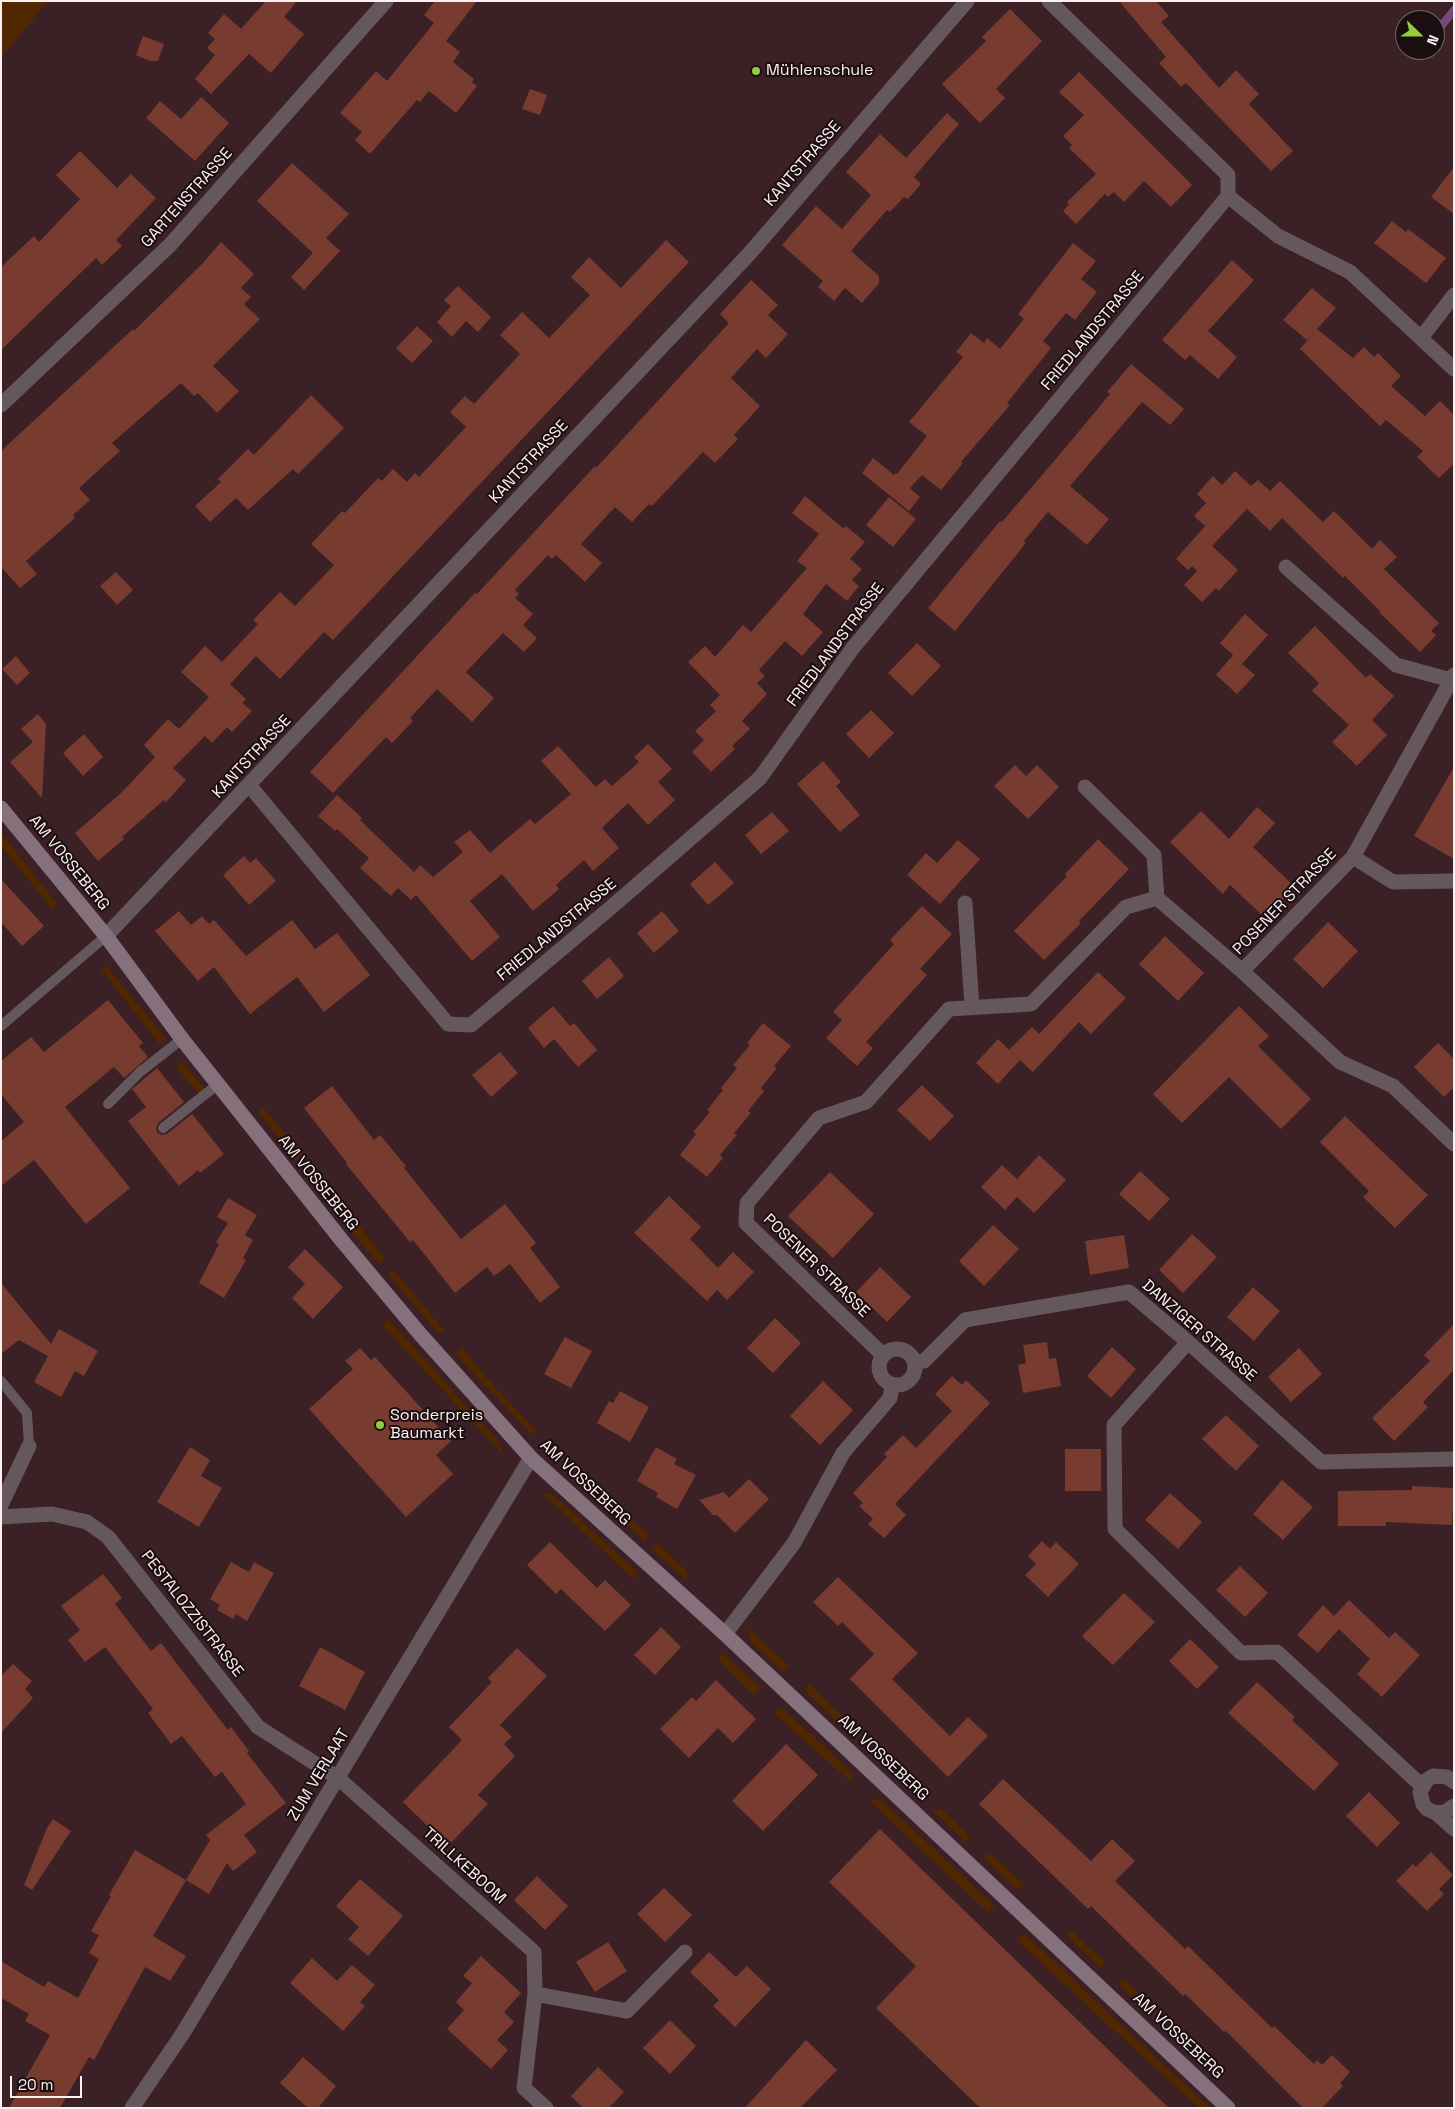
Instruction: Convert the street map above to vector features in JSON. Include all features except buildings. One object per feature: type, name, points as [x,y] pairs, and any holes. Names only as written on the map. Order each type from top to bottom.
[{"type":"street","name":"GARTENSTRASSE","points":[[1,405],[170,245],[386,1]]},
{"type":"street","name":"KANTSTRASSE","points":[[106,936],[750,253],[967,1]]},
{"type":"street","points":[[1049,1],[1228,175],[1228,196],[1278,236],[1350,272],[1454,369]]},
{"type":"street","name":"FRIEDLANDSTRASSE","points":[[249,785],[448,1024],[471,1025],[615,904],[760,778],[852,649],[1228,196]]},
{"type":"street","points":[[1421,338],[1454,295]]},
{"type":"street","points":[[1286,567],[1396,665],[1452,678]]},
{"type":"street","name":"POSENER STRASSE","points":[[1242,971],[1353,857],[1452,678]]},
{"type":"street","points":[[1085,787],[1154,855],[1157,898]]},
{"type":"street","name":"AM VOSSEBERG","points":[[1,808],[106,936],[182,1039],[388,1296],[531,1458],[724,1634],[1228,2108]]},
{"type":"street","points":[[1353,857],[1393,882],[1454,881]]},
{"type":"street","name":"POSENER STRASSE","points":[[883,1355],[746,1223],[747,1203],[819,1118],[866,1102],[949,1009],[1031,1004],[1126,906],[1157,898],[1242,971],[1340,1062],[1393,1086],[1454,1144]]},
{"type":"street","points":[[965,902],[972,1007]]},
{"type":"street","name":"DANZIGER STRASSE","points":[[915,1362],[924,1361],[965,1320],[1129,1292],[1188,1342],[1321,1462],[1454,1459]]},
{"type":"street","points":[[1188,1342],[1114,1424],[1115,1529],[1241,1653],[1278,1652],[1422,1786]]},
{"type":"street","points":[[892,1350],[901,1350],[909,1354],[915,1362],[915,1372],[910,1381],[902,1385],[892,1385],[883,1380],[879,1372],[879,1364],[883,1355],[892,1350]]},
{"type":"street","points":[[724,1634],[794,1543],[843,1453],[890,1398],[892,1385]]},
{"type":"street","points":[[1,1505],[29,1446]]},
{"type":"street","name":"ZUM VERLAAT","points":[[132,2108],[184,2033],[531,1458]]},
{"type":"street","name":"PESTALOZZISTRASSE","points":[[1,1518],[52,1514],[87,1522],[108,1537],[258,1727],[338,1778]]},
{"type":"street","points":[[1453,1781],[1440,1775],[1433,1776],[1422,1786],[1420,1798],[1427,1809],[1436,1813],[1454,1829]]},
{"type":"street","name":"TRILLKEBOOM","points":[[338,1778],[534,1952],[535,1994],[524,2088],[546,2108]]},
{"type":"street","points":[[1436,1813],[1445,1812],[1454,1806]]},
{"type":"street","points":[[535,1994],[627,2010],[685,1952]]},
{"type":"lane","points":[[1,1026],[106,936]]},
{"type":"lane","points":[[108,1104],[140,1072],[182,1039]]},
{"type":"lane","points":[[163,1128],[218,1084]]},
{"type":"lane","points":[[1,1381],[27,1413],[29,1446]]},
{"type":"shaded area","points":[[1,1],[48,1],[1,58]]},
{"type":"shaded area","points":[[1,833],[58,904],[53,910],[1,846]]},
{"type":"shaded area","points":[[106,965],[166,1039],[159,1044],[101,969]]},
{"type":"shaded area","points":[[182,1061],[205,1089],[199,1094],[176,1067]]},
{"type":"shaded area","points":[[264,1108],[302,1155],[295,1160],[259,1112]]},
{"type":"shaded area","points":[[313,1169],[338,1200],[332,1206],[306,1174]]},
{"type":"shaded area","points":[[358,1224],[385,1259],[379,1264],[350,1230]]},
{"type":"shaded area","points":[[394,1270],[444,1330],[439,1334],[388,1274]]},
{"type":"shaded area","points":[[388,1319],[498,1440],[504,1456],[382,1325]]},
{"type":"shaded area","points":[[462,1348],[536,1430],[532,1435],[455,1354]]},
{"type":"shaded area","points":[[543,1494],[556,1497],[638,1573],[633,1579]]},
{"type":"shaded area","points":[[618,1506],[649,1536],[644,1541],[612,1511]]},
{"type":"shaded area","points":[[658,1544],[689,1573],[684,1578],[652,1549]]},
{"type":"shaded area","points":[[748,1628],[789,1666],[784,1672],[750,1641]]},
{"type":"shaded area","points":[[723,1653],[761,1688],[754,1695],[718,1659]]},
{"type":"shaded area","points":[[810,1684],[843,1717],[838,1722],[804,1690]]},
{"type":"shaded area","points":[[781,1707],[852,1772],[852,1783],[774,1713]]},
{"type":"shaded area","points":[[880,1799],[995,1906],[989,1913],[870,1800]]},
{"type":"shaded area","points":[[940,1808],[970,1836],[966,1842],[935,1813]]},
{"type":"shaded area","points":[[990,1853],[1024,1885],[1017,1890],[984,1858]]},
{"type":"shaded area","points":[[1071,1930],[1106,1963],[1101,1968],[1066,1935]]},
{"type":"shaded area","points":[[1024,1933],[1211,2108],[1199,2108],[1017,1940]]},
{"type":"shaded area","points":[[1123,1978],[1151,2005],[1146,2011],[1118,1983]]},
{"type":"waterway","points":[[1445,21],[1454,10]]},
{"type":"place","name":"Mühlenschule","points":[[756,71]]},
{"type":"place","name":"Sonderpreis Baumarkt","points":[[380,1425]]}]
